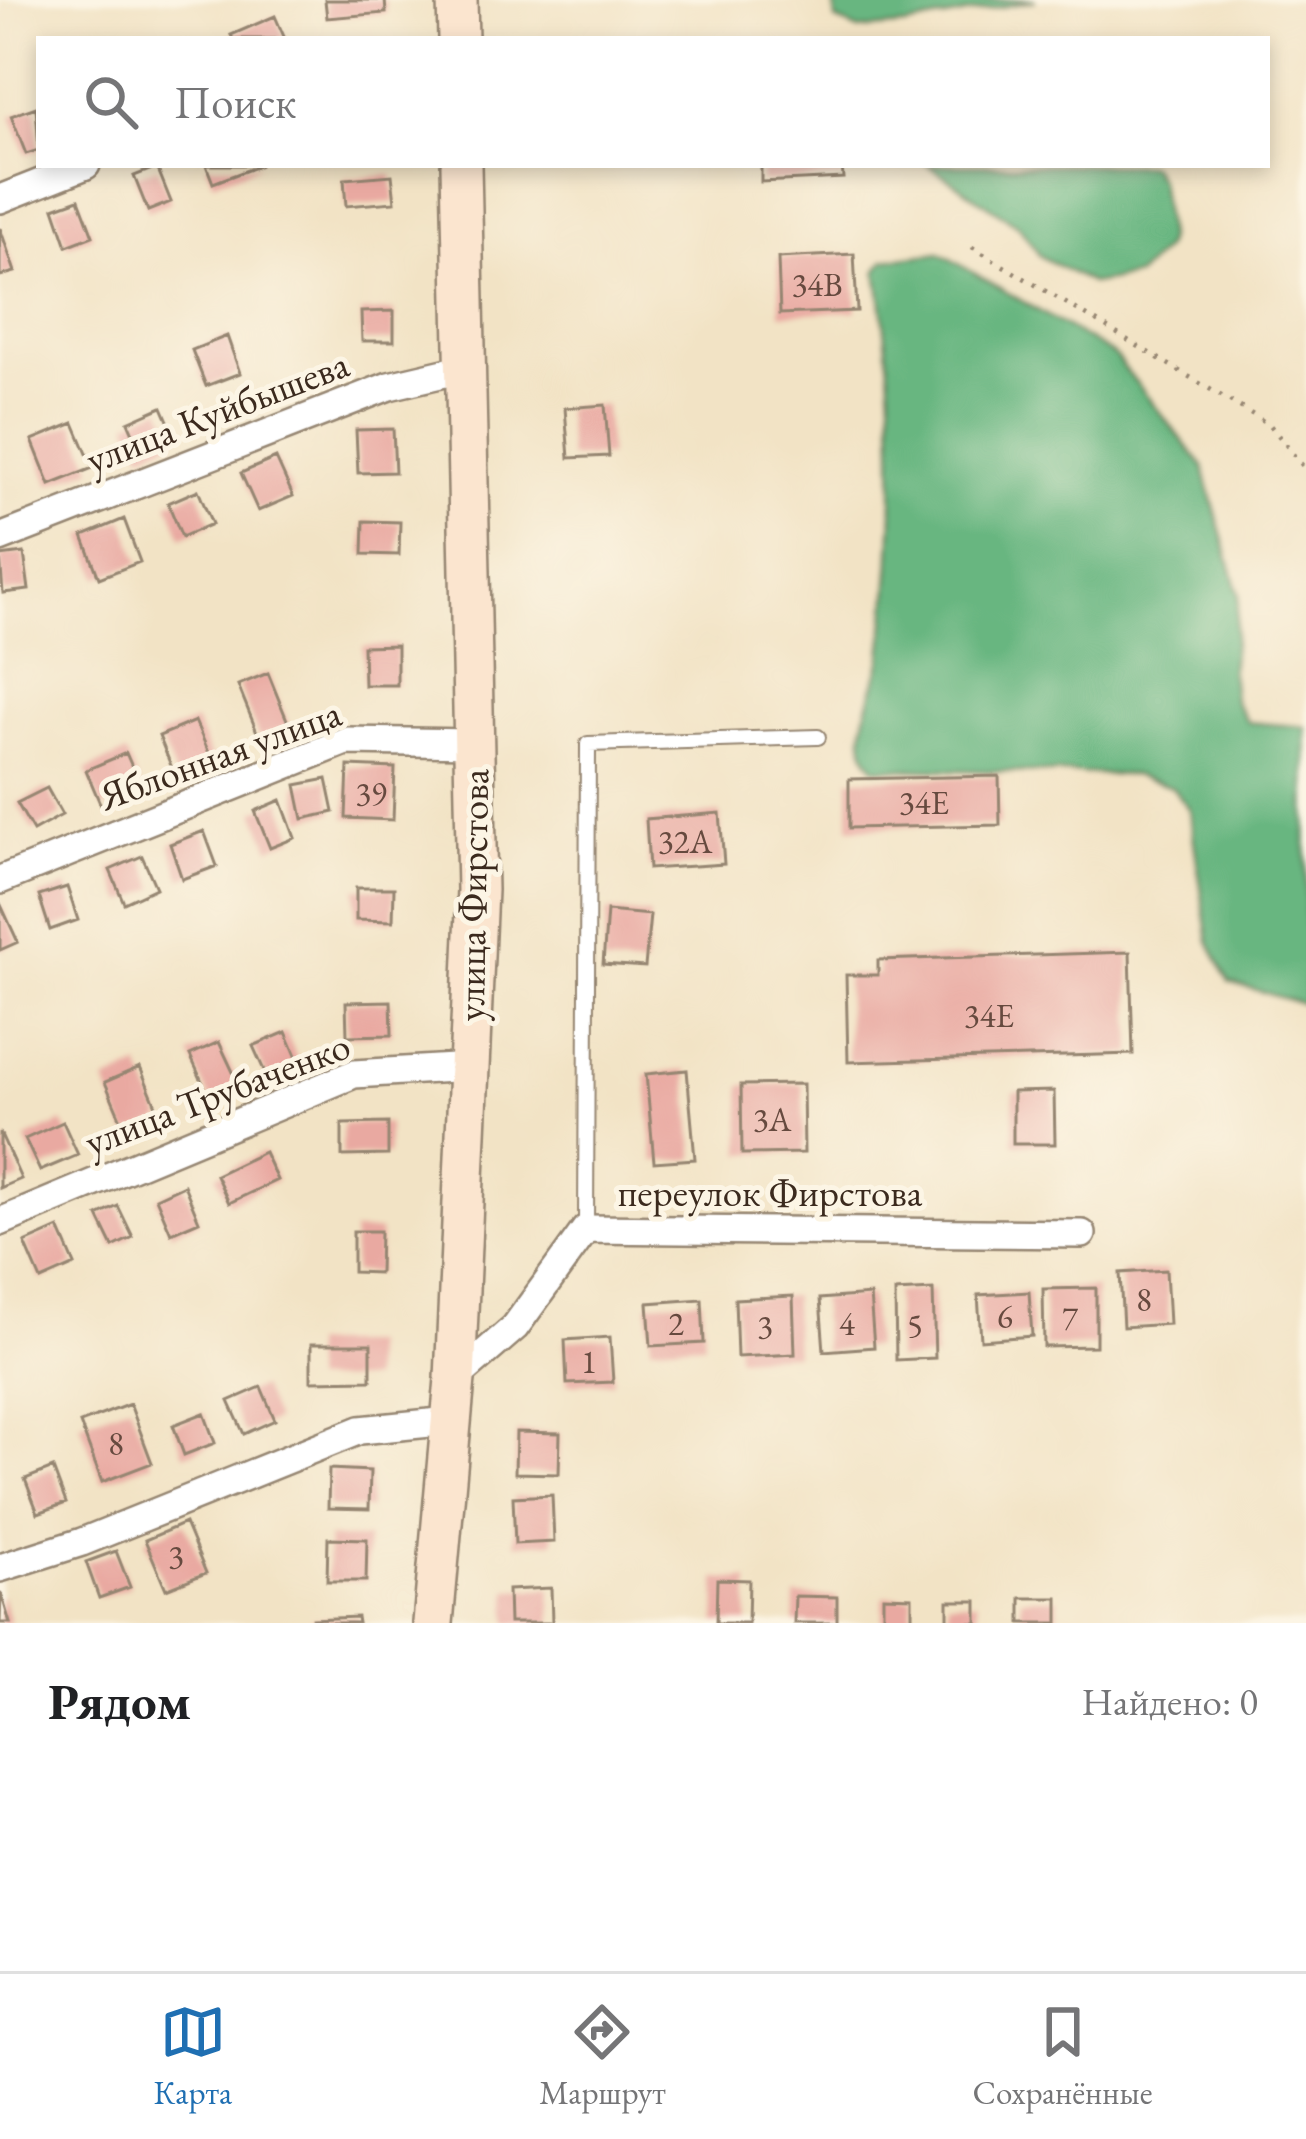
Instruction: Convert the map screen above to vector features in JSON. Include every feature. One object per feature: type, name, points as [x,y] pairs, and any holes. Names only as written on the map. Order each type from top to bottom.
[{"type":"main road","name":"улица Фирстова","points":[[433,1623],[455,1379],[477,890],[461,168]]},
{"type":"street","points":[[0,199],[78,168]]},
{"type":"street","name":"улица Куйбышева","points":[[0,538],[389,386],[466,368]]},
{"type":"street","name":"Яблонная улица","points":[[0,880],[346,741],[474,742]]},
{"type":"street","name":"улица Трубаченко","points":[[0,1222],[354,1074],[470,1067]]},
{"type":"street","name":"переулок Фирстова","points":[[455,1379],[515,1327],[586,1229],[1082,1234]]},
{"type":"street","points":[[0,1568],[82,1542],[360,1430],[450,1421]]},
{"type":"lane","points":[[586,1229],[588,744],[818,737]]},
{"type":"path","points":[[972,247],[1270,425],[1306,470]]},
{"type":"green space","points":[[834,0],[1036,0],[905,26],[859,30],[836,20]]},
{"type":"green space","points":[[932,168],[1152,168],[1159,180],[1167,238],[1164,249],[1136,276],[1092,284],[1040,256],[1018,225]]},
{"type":"green space","points":[[940,253],[1114,355],[1203,466],[1239,595],[1231,671],[1234,700],[1247,722],[1306,727],[1306,1005],[1229,982],[1209,941],[1189,808],[1172,787],[1134,775],[876,768],[867,757],[863,730],[882,656],[893,512],[889,367],[877,271],[885,260]]},
{"type":"building","points":[[325,0],[385,0],[386,13],[327,18]]},
{"type":"building","points":[[275,16],[284,36],[232,36]]},
{"type":"building","points":[[36,107],[36,151],[26,154],[11,116]]},
{"type":"building","points":[[157,168],[171,202],[148,211],[134,176]]},
{"type":"building","points":[[207,168],[253,168],[213,183]]},
{"type":"building","points":[[761,168],[842,168],[843,178],[761,182]]},
{"type":"building","points":[[392,175],[395,202],[346,206],[344,179]]},
{"type":"building","points":[[79,199],[93,236],[67,246],[54,208]]},
{"type":"building","points":[[0,228],[15,272],[0,276]]},
{"type":"building","points":[[854,254],[857,311],[780,314],[778,258]]},
{"type":"building","points":[[394,311],[394,341],[362,341],[361,312]]},
{"type":"building","points":[[227,336],[240,373],[206,386],[192,350]]},
{"type":"building","points":[[605,405],[609,456],[569,458],[565,408]]},
{"type":"building","points":[[162,407],[176,439],[142,454],[128,422]]},
{"type":"building","points":[[74,423],[93,468],[50,485],[32,440]]},
{"type":"building","points":[[393,429],[395,472],[358,473],[356,430]]},
{"type":"building","points":[[276,458],[293,496],[258,511],[241,473]]},
{"type":"building","points":[[198,490],[212,524],[182,537],[168,503]]},
{"type":"building","points":[[124,519],[140,562],[99,578],[83,536]]},
{"type":"building","points":[[364,521],[400,522],[399,555],[363,554]]},
{"type":"building","points":[[24,553],[29,590],[3,593],[0,556]]},
{"type":"building","points":[[397,645],[397,685],[364,685],[363,646]]},
{"type":"building","points":[[268,673],[289,725],[259,737],[238,685]]},
{"type":"building","points":[[195,721],[213,762],[176,778],[159,736]]},
{"type":"building","points":[[126,753],[142,790],[102,808],[86,770]]},
{"type":"building","points":[[348,766],[395,768],[393,820],[346,818]]},
{"type":"building","points":[[999,776],[1000,825],[849,828],[849,779]]},
{"type":"building","points":[[327,779],[334,812],[303,819],[296,785]]},
{"type":"building","points":[[47,788],[62,815],[33,831],[17,803]]},
{"type":"building","points":[[281,800],[295,838],[270,848],[255,811]]},
{"type":"building","points":[[720,813],[724,864],[649,869],[646,819]]},
{"type":"building","points":[[204,831],[217,866],[182,879],[170,844]]},
{"type":"building","points":[[142,856],[156,888],[124,903],[110,870]]},
{"type":"building","points":[[67,887],[78,920],[50,930],[39,896]]},
{"type":"building","points":[[356,888],[394,888],[393,921],[356,920]]},
{"type":"building","points":[[0,903],[18,942],[0,950]]},
{"type":"building","points":[[607,911],[650,915],[645,967],[603,964]]},
{"type":"building","points":[[1130,952],[1133,1054],[848,1062],[846,975],[878,975],[878,960]]},
{"type":"building","points":[[391,1001],[392,1035],[347,1036],[346,1002]]},
{"type":"building","points":[[286,1032],[300,1065],[268,1079],[253,1046]]},
{"type":"building","points":[[219,1042],[241,1089],[212,1103],[190,1055]]},
{"type":"building","points":[[140,1067],[162,1120],[127,1134],[105,1082]]},
{"type":"building","points":[[687,1070],[695,1159],[654,1162],[646,1074]]},
{"type":"building","points":[[803,1084],[804,1153],[742,1154],[741,1085]]},
{"type":"building","points":[[1054,1091],[1055,1144],[1013,1144],[1013,1092]]},
{"type":"building","points":[[63,1122],[78,1155],[40,1171],[25,1139]]},
{"type":"building","points":[[388,1123],[388,1155],[342,1156],[342,1124]]},
{"type":"building","points":[[0,1132],[21,1179],[0,1188]]},
{"type":"building","points":[[264,1152],[277,1180],[229,1203],[216,1175]]},
{"type":"building","points":[[184,1185],[199,1221],[171,1233],[156,1198]]},
{"type":"building","points":[[118,1206],[133,1237],[113,1247],[98,1216]]},
{"type":"building","points":[[59,1228],[75,1265],[41,1280],[25,1243]]},
{"type":"building","points":[[353,1231],[380,1231],[379,1273],[353,1272]]},
{"type":"building","points":[[1166,1270],[1169,1324],[1123,1327],[1120,1273]]},
{"type":"building","points":[[1096,1288],[1096,1346],[1044,1347],[1043,1289]]},
{"type":"building","points":[[933,1290],[935,1358],[896,1360],[895,1292]]},
{"type":"building","points":[[1029,1292],[1032,1336],[981,1340],[978,1295]]},
{"type":"building","points":[[870,1295],[874,1347],[824,1351],[820,1299]]},
{"type":"building","points":[[793,1296],[795,1354],[737,1357],[735,1299]]},
{"type":"building","points":[[702,1299],[704,1343],[651,1346],[648,1303]]},
{"type":"building","points":[[610,1337],[613,1382],[567,1384],[565,1340]]},
{"type":"building","points":[[311,1344],[371,1344],[371,1380],[311,1381]]},
{"type":"building","points":[[261,1387],[275,1420],[244,1434],[229,1401]]},
{"type":"building","points":[[130,1404],[152,1463],[102,1482],[80,1423]]},
{"type":"building","points":[[204,1413],[215,1443],[184,1455],[173,1425]]},
{"type":"building","points":[[516,1432],[560,1433],[559,1474],[515,1473]]},
{"type":"building","points":[[53,1468],[66,1503],[38,1513],[25,1479]]},
{"type":"building","points":[[329,1469],[370,1471],[369,1509],[328,1508]]},
{"type":"building","points":[[552,1495],[554,1542],[515,1544],[513,1497]]},
{"type":"building","points":[[185,1523],[206,1573],[166,1589],[145,1540]]},
{"type":"building","points":[[328,1538],[367,1539],[366,1581],[327,1581]]},
{"type":"building","points":[[116,1551],[130,1587],[99,1598],[86,1562]]},
{"type":"building","points":[[717,1579],[749,1580],[748,1623],[716,1623]]},
{"type":"building","points":[[551,1588],[552,1623],[509,1623],[508,1590]]},
{"type":"building","points":[[1,1593],[10,1623],[0,1623]]},
{"type":"building","points":[[795,1596],[837,1597],[837,1623],[794,1623]]},
{"type":"building","points":[[883,1596],[912,1597],[912,1623],[883,1623]]},
{"type":"building","points":[[1021,1598],[1058,1598],[1058,1623],[1021,1623]]},
{"type":"building","points":[[948,1601],[977,1601],[977,1623],[948,1623]]},
{"type":"building","points":[[357,1617],[358,1623],[312,1623],[312,1619]]}]
